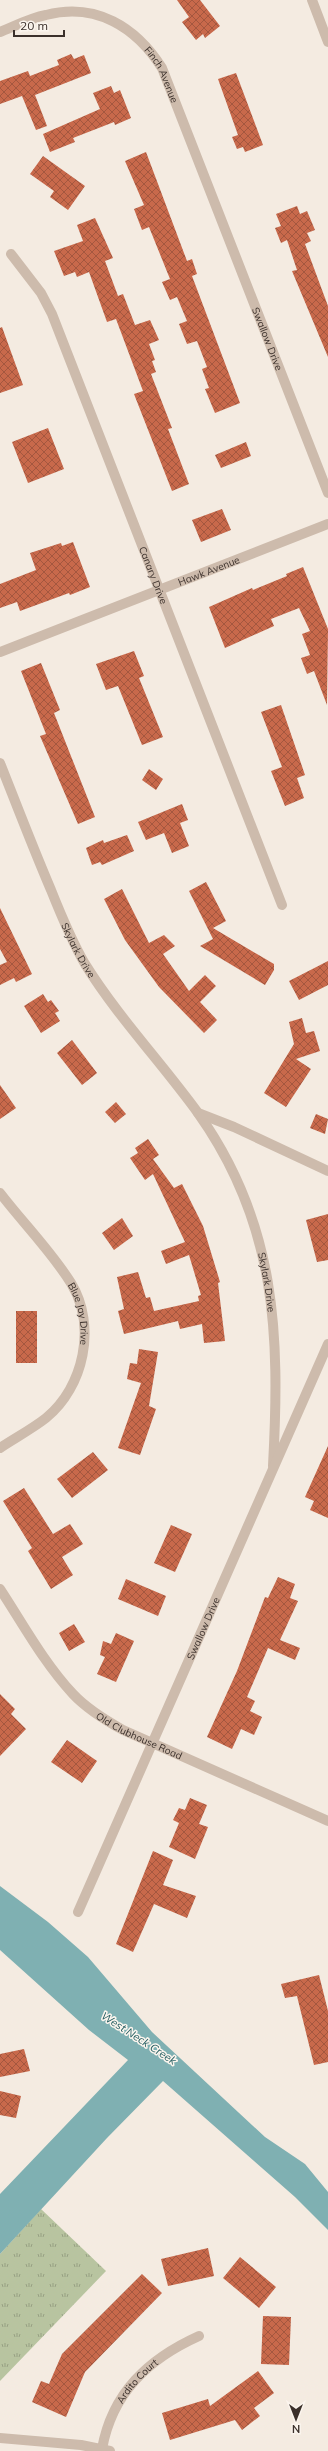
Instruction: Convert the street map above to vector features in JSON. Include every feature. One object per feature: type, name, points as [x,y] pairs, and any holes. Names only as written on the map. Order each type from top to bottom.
[{"type":"street","points":[[312,0],[328,42]]},
{"type":"street","name":"Finch Avenue","points":[[0,32],[46,15],[81,12],[104,17],[119,23],[138,37],[152,52],[162,68],[208,185]]},
{"type":"street","name":"Swallow Drive","points":[[208,185],[328,493]]},
{"type":"street","name":"Canary Drive","points":[[11,254],[41,293],[52,314],[282,905]]},
{"type":"street","name":"Hawk Avenue","points":[[0,652],[328,524]]},
{"type":"street","name":"Skylark Drive","points":[[0,763],[46,879],[84,961],[108,999],[198,1113],[220,1146],[241,1188],[255,1225],[266,1262],[276,1346],[277,1404],[273,1466]]},
{"type":"street","points":[[198,1113],[234,1127],[328,1170]]},
{"type":"street","name":"Blue Jay Drive","points":[[0,1193],[60,1267],[72,1285],[80,1304],[84,1321],[84,1346],[80,1367],[72,1386],[60,1403],[46,1418],[0,1448]]},
{"type":"street","name":"Swallow Drive","points":[[78,1912],[328,1344]]},
{"type":"street","name":"Old Clubhouse Road","points":[[0,1589],[53,1670],[74,1695],[99,1716],[152,1743],[328,1821]]},
{"type":"street","name":"Ardito Court","points":[[106,2450],[110,2420],[124,2393],[160,2358],[199,2336]]},
{"type":"street","points":[[0,2438],[106,2450]]},
{"type":"green space","points":[[41,2209],[106,2271],[0,2381],[0,2254]]},
{"type":"water","name":"West Neck Creek","points":[[0,1886],[48,1922],[88,1957],[152,2032],[265,2137],[305,2164],[328,2192],[328,2230],[295,2197],[163,2081],[107,2138],[0,2254],[0,2194],[128,2060],[89,2030],[0,1950]]},
{"type":"building","points":[[177,0],[200,0],[220,26],[205,38],[203,34],[196,40],[182,22],[189,17]]},
{"type":"building","points":[[71,54],[74,59],[84,55],[91,73],[35,95],[47,126],[36,130],[22,96],[0,104],[0,81],[28,71],[30,76],[59,65],[57,60]]},
{"type":"building","points":[[236,73],[263,145],[245,152],[243,147],[237,149],[232,137],[238,135],[218,79]]},
{"type":"building","points":[[111,86],[114,93],[120,90],[131,118],[115,125],[114,122],[73,138],[75,142],[50,152],[43,134],[100,109],[93,93]]},
{"type":"building","points":[[146,152],[187,261],[192,259],[197,274],[192,276],[240,403],[215,413],[205,389],[209,388],[202,369],[207,367],[197,341],[187,344],[179,324],[187,321],[177,297],[170,300],[162,282],[170,279],[149,227],[142,230],[134,209],[144,205],[125,161]]},
{"type":"building","points":[[43,156],[85,186],[68,210],[50,197],[54,191],[30,174]]},
{"type":"building","points":[[297,206],[300,214],[307,211],[315,230],[307,233],[311,241],[305,244],[328,306],[328,357],[292,271],[297,270],[287,240],[281,243],[275,228],[281,226],[276,214]]},
{"type":"building","points":[[95,218],[113,258],[105,261],[118,296],[123,294],[135,325],[150,320],[159,340],[149,344],[155,360],[152,361],[156,372],[151,374],[172,428],[168,429],[189,484],[172,491],[134,394],[143,391],[116,319],[107,322],[89,272],[77,277],[75,272],[64,276],[54,251],[83,241],[77,225]]},
{"type":"building","points":[[2,327],[23,385],[0,393],[0,328]]},
{"type":"building","points":[[48,428],[64,469],[28,483],[12,442]]},
{"type":"building","points":[[246,442],[251,456],[221,468],[215,455]]},
{"type":"building","points":[[222,509],[231,530],[201,542],[192,520]]},
{"type":"building","points":[[73,542],[90,587],[20,611],[17,602],[0,608],[0,584],[36,570],[30,553],[61,543],[62,546]]},
{"type":"building","points":[[303,567],[328,629],[327,705],[314,671],[307,674],[301,658],[310,655],[302,634],[310,631],[299,608],[271,619],[274,626],[225,648],[209,607],[252,588],[253,590],[287,576],[286,574]]},
{"type":"building","points":[[134,651],[144,676],[139,678],[163,737],[142,745],[118,686],[106,690],[96,664]]},
{"type":"building","points":[[41,663],[60,710],[54,713],[95,817],[78,824],[40,736],[46,734],[21,671]]},
{"type":"building","points":[[281,705],[305,775],[297,778],[304,798],[285,806],[271,771],[282,767],[261,712]]},
{"type":"building","points":[[149,769],[163,779],[156,790],[142,780]]},
{"type":"building","points":[[182,804],[188,820],[180,823],[189,846],[172,853],[164,833],[146,840],[138,822]]},
{"type":"building","points":[[127,835],[134,851],[102,865],[100,862],[92,865],[86,848],[103,840],[104,843]]},
{"type":"building","points":[[206,882],[226,921],[213,928],[274,964],[274,970],[265,985],[200,946],[213,939],[189,891]]},
{"type":"building","points":[[122,889],[149,943],[164,935],[175,946],[163,954],[189,991],[205,975],[216,986],[200,1002],[217,1020],[204,1033],[159,987],[125,940],[104,899]]},
{"type":"building","points":[[0,908],[32,974],[16,982],[14,978],[0,985],[0,965],[7,962],[0,949]]},
{"type":"building","points":[[328,961],[328,985],[299,1000],[289,981]]},
{"type":"building","points":[[43,994],[48,1002],[51,1000],[59,1011],[55,1013],[60,1021],[41,1033],[24,1006]]},
{"type":"building","points":[[302,1018],[306,1033],[314,1031],[320,1051],[296,1059],[311,1069],[286,1107],[264,1093],[294,1044],[289,1022]]},
{"type":"building","points":[[72,1040],[97,1073],[82,1085],[57,1053]]},
{"type":"building","points":[[0,1085],[16,1108],[0,1119]]},
{"type":"building","points":[[116,1102],[126,1114],[115,1123],[105,1112]]},
{"type":"building","points":[[316,1114],[328,1119],[325,1134],[310,1128]]},
{"type":"building","points":[[148,1139],[159,1155],[153,1159],[174,1188],[182,1184],[203,1226],[220,1282],[218,1283],[225,1341],[204,1343],[202,1324],[180,1329],[178,1321],[124,1334],[118,1311],[124,1309],[117,1277],[138,1272],[146,1298],[150,1297],[154,1311],[199,1301],[198,1296],[201,1295],[189,1255],[166,1264],[161,1251],[185,1242],[153,1174],[145,1180],[130,1158],[138,1153],[135,1148]]},
{"type":"building","points":[[328,1214],[328,1260],[317,1262],[306,1220]]},
{"type":"building","points":[[122,1218],[133,1236],[114,1250],[102,1233]]},
{"type":"building","points":[[16,1311],[37,1311],[37,1363],[16,1363]]},
{"type":"building","points":[[139,1349],[158,1352],[149,1406],[156,1409],[140,1455],[118,1448],[141,1383],[127,1379],[130,1363],[137,1364]]},
{"type":"building","points":[[328,1446],[328,1518],[310,1510],[314,1501],[305,1497]]},
{"type":"building","points":[[93,1452],[108,1470],[72,1498],[57,1479]]},
{"type":"building","points":[[24,1488],[53,1534],[70,1524],[83,1544],[62,1557],[73,1575],[51,1589],[28,1551],[32,1548],[3,1501]]},
{"type":"building","points":[[171,1525],[192,1534],[175,1572],[154,1563]]},
{"type":"building","points":[[278,1577],[295,1584],[290,1598],[298,1601],[280,1640],[300,1648],[295,1660],[268,1648],[247,1697],[255,1701],[250,1711],[262,1717],[254,1735],[241,1729],[232,1749],[207,1737],[237,1671],[265,1597],[268,1598]]},
{"type":"building","points":[[126,1579],[166,1596],[158,1616],[118,1599]]},
{"type":"building","points":[[74,1624],[85,1642],[69,1651],[59,1633]]},
{"type":"building","points":[[116,1633],[134,1641],[116,1682],[97,1674],[105,1657],[100,1655],[103,1641],[111,1644]]},
{"type":"building","points":[[0,1694],[15,1709],[11,1714],[26,1729],[0,1756]]},
{"type":"building","points":[[67,1740],[97,1761],[82,1783],[51,1762]]},
{"type":"building","points":[[190,1798],[207,1805],[199,1824],[208,1827],[195,1859],[169,1847],[179,1823],[173,1820],[179,1808],[185,1810]]},
{"type":"building","points":[[153,1851],[173,1860],[163,1885],[196,1896],[187,1918],[154,1904],[133,1952],[116,1944]]},
{"type":"building","points":[[319,1975],[328,2011],[328,2062],[314,2065],[297,1996],[285,1998],[281,1984]]},
{"type":"building","points":[[24,2049],[30,2071],[0,2077],[0,2054]]},
{"type":"building","points":[[0,2091],[21,2096],[16,2118],[0,2115]]},
{"type":"building","points":[[208,2248],[214,2276],[168,2286],[161,2259]]},
{"type":"building","points":[[240,2257],[276,2287],[259,2308],[223,2278]]},
{"type":"building","points":[[142,2274],[162,2293],[85,2372],[66,2417],[32,2402],[41,2381],[49,2384],[62,2354]]},
{"type":"building","points":[[263,2316],[291,2317],[289,2365],[261,2364]]},
{"type":"building","points":[[258,2371],[274,2393],[254,2408],[260,2416],[242,2430],[235,2420],[170,2440],[162,2413],[208,2399],[210,2406]]}]
